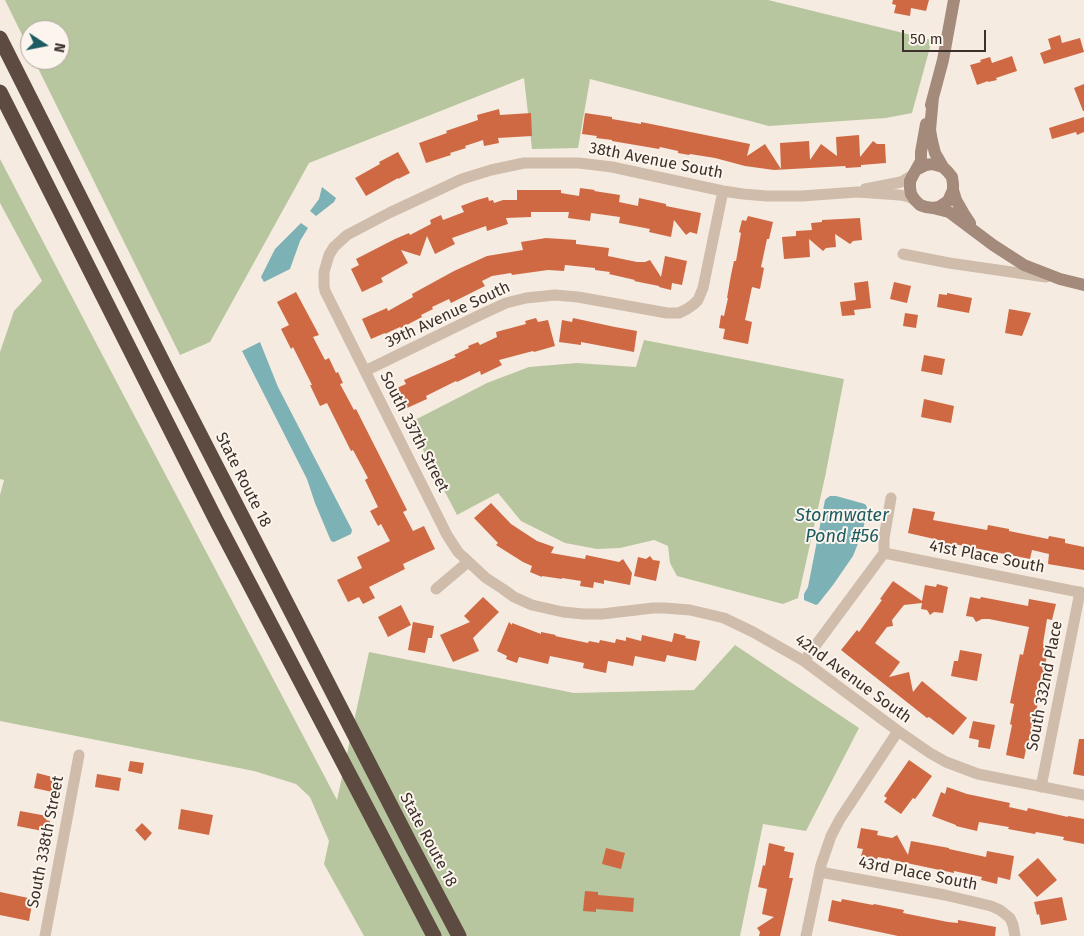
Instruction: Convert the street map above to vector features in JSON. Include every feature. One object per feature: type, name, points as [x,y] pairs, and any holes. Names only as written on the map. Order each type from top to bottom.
[{"type":"highway","name":"State Route 18","points":[[0,38],[168,374],[459,936]]},
{"type":"highway","points":[[0,92],[216,520],[434,936]]},
{"type":"street","points":[[933,98],[930,130],[932,141],[935,153],[943,167],[952,177],[954,184],[948,201],[939,207],[926,208],[920,205],[911,194],[910,181],[921,161],[924,136],[933,98],[943,60],[954,0]]},
{"type":"street","name":"38th Avenue South","points":[[327,261],[334,247],[347,235],[389,213],[462,179],[515,164],[544,162],[612,167],[743,194],[802,196],[856,192],[909,196],[915,200]]},
{"type":"street","points":[[915,172],[921,167],[932,164],[943,167]]},
{"type":"street","name":"38th Avenue South","points":[[856,192],[876,186],[901,182],[915,172]]},
{"type":"street","points":[[953,190],[956,200],[978,234]]},
{"type":"street","name":"39th Avenue South","points":[[365,371],[497,307],[526,298],[555,295],[578,297],[667,313],[679,313],[687,310],[698,300],[703,288],[723,191]]},
{"type":"street","points":[[933,208],[949,212],[1005,254],[1024,265],[1060,279]]},
{"type":"street","points":[[903,254],[949,263],[1060,279],[1084,285]]},
{"type":"street","name":"South 337th Street","points":[[327,261],[324,272],[325,291],[447,535]]},
{"type":"street","points":[[804,661],[884,553],[884,538],[891,498]]},
{"type":"street","name":"42nd Avenue South","points":[[447,535],[458,552],[486,578],[502,590],[523,601],[542,608],[563,612],[610,614],[653,608],[702,612],[724,618],[804,661],[898,731],[946,761],[967,770],[1014,782],[1084,795]]},
{"type":"street","name":"41st Place South","points":[[884,553],[1082,592]]},
{"type":"street","points":[[436,590],[468,562]]},
{"type":"street","name":"South 332nd Place","points":[[1041,787],[1082,592]]},
{"type":"street","points":[[806,936],[828,845],[836,828],[898,731]]},
{"type":"street","name":"South 338th Street","points":[[45,936],[79,755]]},
{"type":"street","name":"43rd Place South","points":[[820,872],[977,902],[996,908],[1007,915],[1012,922],[1016,936]]},
{"type":"green space","points":[[5,0],[768,0],[932,40],[912,113],[886,118],[769,126],[590,79],[578,148],[532,149],[524,78],[309,163],[210,342],[180,355],[39,70],[70,70],[70,20],[20,20],[20,31]]},
{"type":"green space","points":[[0,159],[337,800],[369,652],[574,693],[694,690],[735,645],[859,728],[806,831],[763,824],[740,936],[364,936],[324,864],[329,841],[310,797],[296,784],[254,771],[0,721],[0,495],[4,480],[0,479],[0,352],[14,311],[42,281],[0,203]]},
{"type":"green space","points":[[644,340],[844,379],[825,477],[798,598],[783,604],[677,576],[670,563],[668,546],[654,540],[620,548],[597,549],[565,543],[521,521],[498,493],[457,515],[409,423],[487,383],[529,367],[577,363],[636,367]]},
{"type":"water","points":[[322,187],[336,198],[334,202],[316,216],[310,211],[319,199]]},
{"type":"water","points":[[301,223],[308,228],[300,241],[290,269],[264,282],[261,277],[275,249]]},
{"type":"water","points":[[260,342],[278,387],[352,530],[351,534],[334,542],[331,541],[328,534],[307,479],[242,351]]},
{"type":"water","name":"Stormwater Pond #56","points":[[830,496],[865,504],[867,507],[863,531],[853,556],[833,585],[816,605],[804,600],[804,594],[808,587],[825,500]]},
{"type":"building","points":[[893,0],[929,0],[926,11],[911,8],[910,16],[894,13],[896,5],[892,4]]},
{"type":"building","points":[[1060,35],[1062,43],[1080,38],[1084,52],[1044,64],[1040,53],[1051,49],[1048,39]]},
{"type":"building","points":[[1012,56],[1017,71],[996,78],[997,80],[977,85],[970,65],[990,57],[992,63]]},
{"type":"building","points":[[1084,84],[1084,111],[1083,111],[1074,88]]},
{"type":"building","points":[[499,109],[500,115],[531,113],[532,136],[498,138],[499,143],[484,146],[483,140],[450,153],[451,155],[426,163],[419,143],[478,120],[477,115]]},
{"type":"building","points":[[585,113],[750,144],[747,156],[765,144],[781,169],[780,143],[809,141],[810,160],[821,144],[837,156],[836,137],[859,135],[860,157],[873,141],[877,144],[885,144],[886,163],[846,168],[845,166],[774,170],[745,166],[715,158],[678,153],[678,151],[660,147],[659,149],[582,134]]},
{"type":"building","points":[[1084,117],[1084,132],[1077,135],[1076,132],[1052,139],[1049,128]]},
{"type":"building","points":[[398,152],[410,173],[366,196],[355,178]]},
{"type":"building","points":[[580,188],[620,195],[619,202],[638,206],[639,198],[701,213],[697,234],[690,232],[686,235],[674,220],[671,237],[649,232],[650,229],[619,223],[620,217],[591,213],[590,221],[568,218],[569,212],[531,212],[531,217],[506,218],[508,224],[487,231],[486,226],[452,238],[455,244],[435,254],[427,236],[420,256],[401,250],[408,263],[381,278],[383,282],[362,292],[351,269],[359,265],[356,259],[395,239],[409,233],[410,235],[431,224],[430,220],[441,215],[443,220],[464,212],[461,206],[477,200],[488,197],[489,201],[493,200],[494,203],[503,200],[517,200],[517,190],[561,190],[561,193],[579,196]]},
{"type":"building","points":[[748,216],[773,222],[761,267],[764,268],[760,289],[752,287],[745,320],[752,322],[748,344],[723,339],[725,329],[719,328],[721,315],[724,316],[734,261],[736,261],[742,220],[746,221]]},
{"type":"building","points":[[860,218],[862,240],[853,241],[850,244],[835,234],[836,247],[826,248],[823,251],[809,239],[810,257],[784,259],[782,237],[796,236],[796,231],[812,230],[811,223],[822,222],[822,220]]},
{"type":"building","points":[[546,238],[576,240],[576,244],[609,248],[608,256],[637,262],[650,260],[661,277],[665,256],[687,261],[682,285],[672,283],[671,290],[609,274],[610,272],[595,270],[595,268],[565,265],[564,271],[548,270],[492,276],[482,281],[485,286],[451,303],[449,299],[432,307],[433,309],[421,315],[422,317],[401,328],[371,339],[362,319],[387,308],[388,311],[413,297],[412,294],[454,271],[487,256],[523,250],[521,242]]},
{"type":"building","points":[[868,281],[871,308],[854,310],[855,315],[842,316],[840,302],[856,300],[854,283]]},
{"type":"building","points":[[894,282],[911,286],[907,303],[890,299]]},
{"type":"building","points":[[296,292],[319,335],[313,337],[325,360],[329,358],[336,373],[338,372],[343,383],[340,384],[354,410],[356,409],[407,510],[403,512],[413,531],[424,526],[435,549],[403,564],[405,569],[369,587],[375,598],[363,604],[359,597],[348,602],[337,580],[362,568],[357,557],[390,541],[381,524],[378,526],[370,511],[378,507],[365,480],[368,478],[353,450],[351,451],[327,403],[320,406],[293,347],[291,349],[281,329],[289,325],[277,302]]},
{"type":"building","points":[[947,293],[972,298],[969,313],[937,307],[939,294],[947,295]]},
{"type":"building","points":[[1009,309],[1031,313],[1022,336],[1005,333]]},
{"type":"building","points":[[905,313],[918,315],[916,328],[903,326]]},
{"type":"building","points":[[536,318],[538,322],[548,320],[555,346],[499,360],[502,365],[481,375],[480,371],[456,381],[426,396],[427,399],[407,408],[397,388],[406,384],[404,380],[456,357],[454,355],[469,348],[468,346],[478,342],[480,345],[497,337],[496,332],[526,324],[525,321]]},
{"type":"building","points":[[573,318],[637,331],[634,352],[581,342],[581,345],[559,342],[562,320],[572,322]]},
{"type":"building","points":[[924,355],[945,359],[942,375],[921,371]]},
{"type":"building","points":[[924,399],[954,406],[951,423],[921,417]]},
{"type":"building","points":[[491,503],[511,524],[537,541],[554,547],[551,553],[585,559],[586,555],[619,562],[623,559],[632,573],[630,585],[604,580],[604,584],[594,582],[593,588],[580,586],[581,581],[542,577],[530,572],[532,566],[496,545],[498,543],[474,518]]},
{"type":"building","points":[[913,508],[935,512],[933,520],[987,530],[988,525],[1048,539],[1049,536],[1065,539],[1065,543],[1084,547],[1084,570],[1048,564],[1049,554],[1032,550],[1030,559],[942,543],[943,541],[908,533]]},
{"type":"building","points":[[650,556],[653,560],[660,561],[656,581],[634,576],[638,557],[646,559]]},
{"type":"building","points":[[893,581],[922,601],[925,585],[936,587],[937,584],[948,587],[943,613],[934,612],[930,615],[927,610],[921,609],[922,603],[904,605],[892,620],[893,626],[887,627],[875,643],[900,662],[889,677],[909,672],[913,692],[922,681],[967,718],[953,735],[929,717],[927,718],[841,650],[857,630],[859,632]]},
{"type":"building","points":[[483,597],[499,612],[473,638],[479,651],[453,662],[440,635],[470,622],[464,616]]},
{"type":"building","points":[[970,597],[980,599],[981,597],[1028,606],[1029,599],[1056,604],[1052,620],[1047,619],[1043,644],[1049,645],[1029,749],[1026,749],[1024,759],[1006,755],[1014,704],[1010,703],[1020,654],[1023,655],[1029,627],[989,619],[982,619],[976,622],[973,617],[966,616]]},
{"type":"building","points":[[401,605],[411,625],[388,637],[378,617]]},
{"type":"building","points":[[413,622],[434,626],[432,638],[428,638],[425,653],[408,650]]},
{"type":"building","points":[[509,622],[512,625],[512,623],[541,634],[541,632],[588,643],[589,641],[599,643],[600,640],[615,643],[616,639],[626,641],[626,637],[641,641],[642,635],[672,642],[674,633],[686,636],[685,638],[700,641],[696,661],[667,655],[665,662],[635,656],[633,666],[608,661],[606,673],[583,668],[584,663],[550,656],[548,664],[519,657],[517,663],[506,659],[507,656],[497,651]]},
{"type":"building","points":[[960,650],[982,654],[977,681],[951,676],[954,661],[958,661]]},
{"type":"building","points":[[973,721],[995,725],[990,749],[978,747],[979,740],[969,738]]},
{"type":"building","points":[[1079,739],[1084,739],[1084,776],[1073,774]]},
{"type":"building","points":[[909,760],[932,776],[901,814],[884,802],[887,798],[884,796]]},
{"type":"building","points":[[130,761],[144,763],[142,774],[128,771]]},
{"type":"building","points":[[37,773],[60,779],[57,793],[34,788]]},
{"type":"building","points":[[97,774],[121,778],[119,791],[95,787]]},
{"type":"building","points":[[947,787],[967,794],[1010,803],[1009,807],[1027,811],[1028,808],[1084,819],[1084,844],[1063,840],[1064,837],[1036,832],[1035,834],[979,822],[977,831],[956,826],[932,816],[941,792],[945,794]]},
{"type":"building","points":[[181,809],[213,815],[209,835],[178,829]]},
{"type":"building","points":[[20,811],[47,816],[46,820],[50,821],[48,832],[17,826]]},
{"type":"building","points":[[142,823],[152,833],[145,841],[135,830]]},
{"type":"building","points":[[861,828],[878,831],[877,835],[892,838],[897,835],[908,855],[911,841],[986,857],[987,851],[1014,856],[1010,880],[998,877],[997,884],[981,880],[982,877],[954,871],[954,873],[878,857],[877,859],[861,856],[863,849],[857,848]]},
{"type":"building","points":[[769,843],[785,847],[784,851],[794,853],[789,878],[793,878],[780,936],[759,936],[760,932],[757,928],[774,917],[762,914],[767,889],[758,887],[763,865],[765,866]]},
{"type":"building","points":[[606,848],[625,853],[621,869],[602,864]]},
{"type":"building","points":[[1038,858],[1057,880],[1037,897],[1018,875]]},
{"type":"building","points":[[585,891],[598,892],[598,895],[634,898],[633,912],[596,909],[596,912],[583,911]]},
{"type":"building","points":[[0,892],[33,899],[29,921],[0,915]]},
{"type":"building","points":[[1062,897],[1067,920],[1041,925],[1034,902]]},
{"type":"building","points":[[842,899],[904,910],[903,913],[948,922],[958,923],[958,920],[996,927],[995,936],[898,936],[828,921],[832,900],[841,902]]}]
